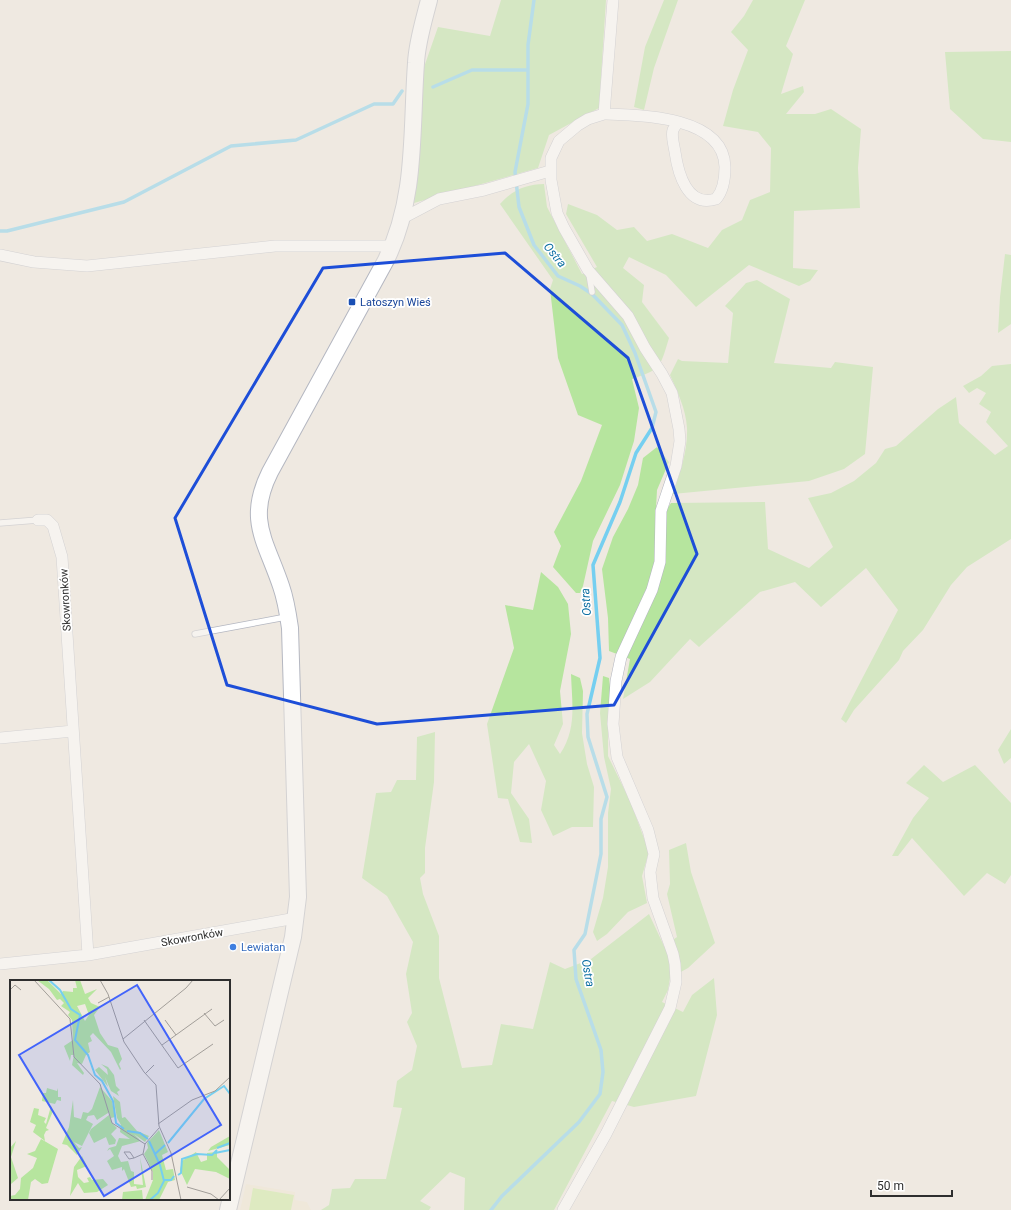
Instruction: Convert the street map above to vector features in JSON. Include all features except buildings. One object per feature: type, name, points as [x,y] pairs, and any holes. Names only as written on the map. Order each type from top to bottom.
[{"type":"street","points":[[228,1210],[296,918],[299,878],[292,668],[288,616],[282,587],[259,527],[258,508],[261,493],[270,472],[393,246],[403,218],[411,177],[416,61],[429,0]]},
{"type":"street","points":[[604,114],[613,0]]},
{"type":"street","points":[[563,1210],[606,1134],[670,1008],[675,990],[676,972],[671,948],[653,898],[650,872],[654,854],[648,830],[617,757],[613,724],[616,681],[621,657],[652,590],[660,562],[661,511],[676,466],[680,441],[672,393],[628,316],[588,270],[564,228],[558,213],[550,171],[553,153],[559,141],[578,125],[588,119],[604,114],[654,118],[678,122],[701,130],[719,146],[725,163],[725,171],[723,185],[716,199],[708,201],[700,199],[685,186],[680,178],[673,142],[673,130],[678,122]]},
{"type":"street","points":[[403,218],[439,199],[484,190],[550,171]]},
{"type":"street","points":[[0,255],[34,262],[87,266],[275,246],[393,246]]},
{"type":"street","name":"Skowronków","points":[[38,520],[46,520],[53,526],[62,557],[87,914],[88,955]]},
{"type":"street","points":[[0,738],[73,731]]},
{"type":"street","name":"Skowronków","points":[[0,964],[88,955],[296,918]]},
{"type":"lane","points":[[588,270],[592,292]]},
{"type":"lane","name":"Skowronków","points":[[0,523],[38,520]]},
{"type":"lane","points":[[195,634],[288,616]]},
{"type":"highlighted area","points":[[505,253],[628,358],[697,554],[614,705],[377,724],[227,685],[175,518],[323,268]]},
{"type":"shaded area","points":[[246,1184],[295,1192],[295,1200],[307,1202],[311,1210],[240,1210]]},
{"type":"green space","points":[[501,0],[606,0],[599,108],[549,135],[538,168],[414,203],[423,70],[438,27],[490,36]]},
{"type":"green space","points":[[664,0],[678,0],[654,68],[644,110],[634,107],[645,47]]},
{"type":"green space","points":[[753,0],[805,0],[786,46],[793,54],[781,94],[803,86],[804,92],[786,114],[815,114],[831,109],[861,129],[858,168],[860,208],[794,211],[793,268],[818,270],[810,281],[799,286],[749,265],[696,307],[666,275],[629,257],[623,268],[644,285],[642,302],[669,338],[664,355],[658,366],[649,372],[632,379],[639,408],[634,441],[620,485],[593,541],[583,586],[580,593],[576,593],[553,567],[561,546],[554,532],[581,481],[602,425],[578,415],[558,358],[550,289],[553,280],[500,204],[520,189],[532,185],[544,184],[547,207],[582,274],[597,267],[566,214],[568,204],[597,215],[617,230],[634,227],[647,241],[672,234],[708,248],[722,230],[742,220],[750,200],[770,192],[771,148],[758,132],[723,126],[733,90],[748,50],[731,32],[744,16]]},
{"type":"green space","points":[[1011,51],[1011,142],[983,139],[950,109],[945,52]]},
{"type":"green space","points":[[1005,254],[1011,255],[1011,324],[998,333],[1000,297]]},
{"type":"green space","points":[[757,280],[790,299],[774,363],[831,368],[835,362],[873,367],[865,454],[844,469],[809,481],[673,494],[685,453],[687,428],[683,407],[670,375],[678,359],[682,361],[728,363],[733,313],[725,306],[746,283]]},
{"type":"green space","points":[[1011,364],[1011,539],[967,567],[951,585],[923,630],[903,651],[899,660],[854,710],[846,723],[841,719],[898,610],[866,568],[821,607],[795,582],[760,592],[699,647],[690,639],[650,682],[623,699],[630,659],[609,651],[608,618],[602,569],[613,537],[628,509],[638,485],[643,458],[657,447],[669,462],[657,490],[655,526],[666,524],[667,509],[671,503],[765,502],[768,549],[809,568],[833,547],[808,498],[831,493],[854,481],[876,463],[885,449],[896,446],[938,409],[956,397],[959,423],[995,455],[1008,446],[986,422],[991,412],[979,404],[986,393],[977,388],[969,393],[963,386],[981,376],[992,366]]},
{"type":"green space","points":[[541,572],[558,587],[568,604],[571,634],[560,691],[563,724],[554,745],[560,754],[569,735],[572,716],[571,674],[580,678],[583,691],[582,733],[587,764],[594,787],[593,827],[572,827],[553,836],[541,810],[546,781],[529,744],[514,762],[511,793],[529,819],[532,843],[520,842],[508,799],[498,798],[487,724],[514,648],[505,605],[533,610]]},
{"type":"green space","points":[[603,676],[609,678],[611,696],[608,715],[608,756],[631,803],[649,852],[642,876],[647,903],[628,912],[607,934],[597,941],[593,932],[603,898],[608,867],[608,813],[611,789],[604,757],[600,713]]},
{"type":"green space","points":[[1011,729],[1011,758],[1004,764],[998,750]]},
{"type":"green space","points":[[435,732],[434,782],[425,848],[425,873],[420,878],[423,894],[439,936],[439,978],[462,1068],[492,1065],[501,1024],[533,1029],[550,962],[565,969],[591,959],[649,914],[664,946],[677,937],[667,894],[670,884],[669,850],[686,843],[691,872],[715,943],[688,968],[670,978],[668,990],[662,1002],[683,1012],[692,995],[714,978],[717,1015],[696,1096],[634,1107],[612,1101],[554,1210],[464,1210],[465,1178],[450,1172],[420,1201],[431,1207],[429,1210],[321,1210],[329,1205],[332,1189],[350,1188],[355,1179],[386,1179],[402,1108],[393,1107],[397,1081],[412,1070],[417,1046],[407,1022],[412,1013],[406,974],[413,942],[387,896],[362,878],[376,793],[391,792],[397,780],[416,780],[417,737]]},
{"type":"green space","points":[[924,765],[943,782],[975,765],[1011,803],[1011,875],[1005,884],[987,873],[964,896],[912,838],[898,856],[892,856],[913,818],[929,798],[906,783]]},
{"type":"green space","points":[[253,1188],[294,1195],[291,1210],[249,1210]]},
{"type":"waterway","name":"Ostra","points":[[491,1210],[502,1196],[579,1122],[600,1094],[603,1072],[601,1050],[576,979],[574,950],[585,934],[601,854],[601,819],[607,797],[588,737],[587,714],[600,658],[593,565],[620,502],[636,453],[652,428],[656,412],[635,353],[622,325],[592,294],[580,286],[558,276],[534,245],[519,207],[515,172],[528,104],[528,45],[534,0]]},
{"type":"waterway","points":[[433,87],[472,70],[528,70]]},
{"type":"waterway","points":[[0,231],[7,231],[124,202],[231,146],[296,140],[374,104],[393,104],[402,91]]},
{"type":"place","name":"Latoszyn Wieś","points":[[352,302]]},
{"type":"place","name":"Lewiatan","points":[[233,947]]}]
